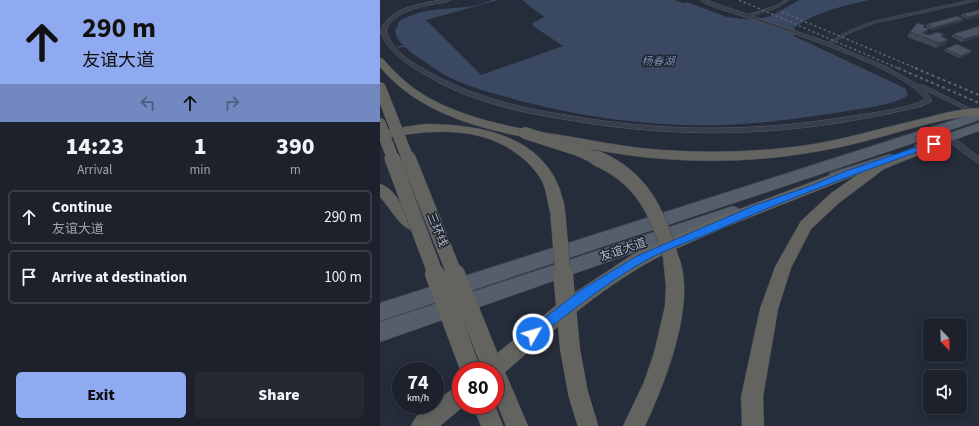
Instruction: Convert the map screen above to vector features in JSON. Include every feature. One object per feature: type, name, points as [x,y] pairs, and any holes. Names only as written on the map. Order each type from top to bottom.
[{"type":"highway","points":[[380,61],[392,75],[416,95],[433,105],[458,115],[565,145],[588,153],[611,164],[635,183],[658,216],[667,240],[675,286],[674,306],[664,354],[653,386],[634,426]]},
{"type":"highway","name":"三环线","points":[[380,88],[489,362]]},
{"type":"highway","points":[[525,133],[617,150],[681,155],[722,156],[787,152],[845,142],[975,113]]},
{"type":"highway","name":"三环线","points":[[380,124],[468,362]]},
{"type":"highway","points":[[380,135],[411,129],[460,128],[479,131],[499,137],[522,149],[537,163],[548,178],[554,193],[558,215],[570,350],[578,392],[588,426]]},
{"type":"highway","points":[[753,426],[752,396],[769,309],[783,267],[806,225],[835,198],[879,166],[942,141]]},
{"type":"highway","points":[[504,362],[533,334],[585,293],[640,259],[757,208],[813,188],[849,173]]},
{"type":"highway","points":[[380,189],[391,198],[402,216],[417,226]]},
{"type":"highway","name":"三环线","points":[[504,397],[517,426]]},
{"type":"highway","points":[[422,426],[452,402]]},
{"type":"highway","points":[[487,414],[492,426]]},
{"type":"main road","name":"友谊大道","points":[[380,312],[919,137],[975,113]]},
{"type":"main road","name":"友谊大道","points":[[380,332],[849,173],[979,127]]},
{"type":"street","points":[[449,0],[418,6],[386,22],[383,31],[390,48],[407,61],[448,85],[465,92],[522,109],[555,116],[603,123],[666,129],[739,131],[826,122],[880,114],[924,104],[929,101],[928,97]]},
{"type":"street","points":[[702,0],[828,44],[938,94],[975,113]]},
{"type":"street","points":[[914,84],[928,97],[947,102],[975,113]]},
{"type":"street","points":[[942,141],[979,161]]},
{"type":"lane","points":[[749,17],[778,6],[787,0]]},
{"type":"lane","points":[[828,44],[855,29],[875,22],[976,0]]},
{"type":"water","name":"杨春湖","points":[[492,0],[498,0],[426,20],[481,75],[563,46],[533,26],[533,23],[544,17],[522,0],[675,0],[683,3],[687,2],[727,17],[752,20],[771,16],[799,0],[869,0],[830,10],[802,22],[794,28],[796,33],[794,36],[906,89],[908,95],[895,101],[876,106],[779,121],[712,125],[682,125],[621,120],[591,116],[532,104],[469,86],[442,74],[405,48],[396,34],[395,29],[398,26],[398,22],[410,16],[434,10],[469,7]]},
{"type":"building","points":[[979,10],[979,14],[969,17],[962,14]]},
{"type":"building","points":[[957,16],[964,19],[933,28],[927,24]]},
{"type":"building","points":[[917,23],[925,25],[923,27],[929,29],[922,33],[930,35],[936,32],[944,34],[941,36],[948,40],[939,43],[910,32]]},
{"type":"building","points":[[979,26],[979,35],[964,39],[953,34]]},
{"type":"building","points":[[957,44],[972,51],[961,56],[945,49]]},
{"type":"waterway","points":[[398,47],[404,46]]},
{"type":"railway","points":[[739,0],[900,69]]},
{"type":"railway","points":[[782,12],[918,69]]},
{"type":"railway","points":[[898,68],[979,103]]},
{"type":"railway","points":[[915,68],[979,95]]},
{"type":"route","points":[[533,334],[585,293],[640,259],[757,208],[813,188],[849,173],[934,144]]}]
